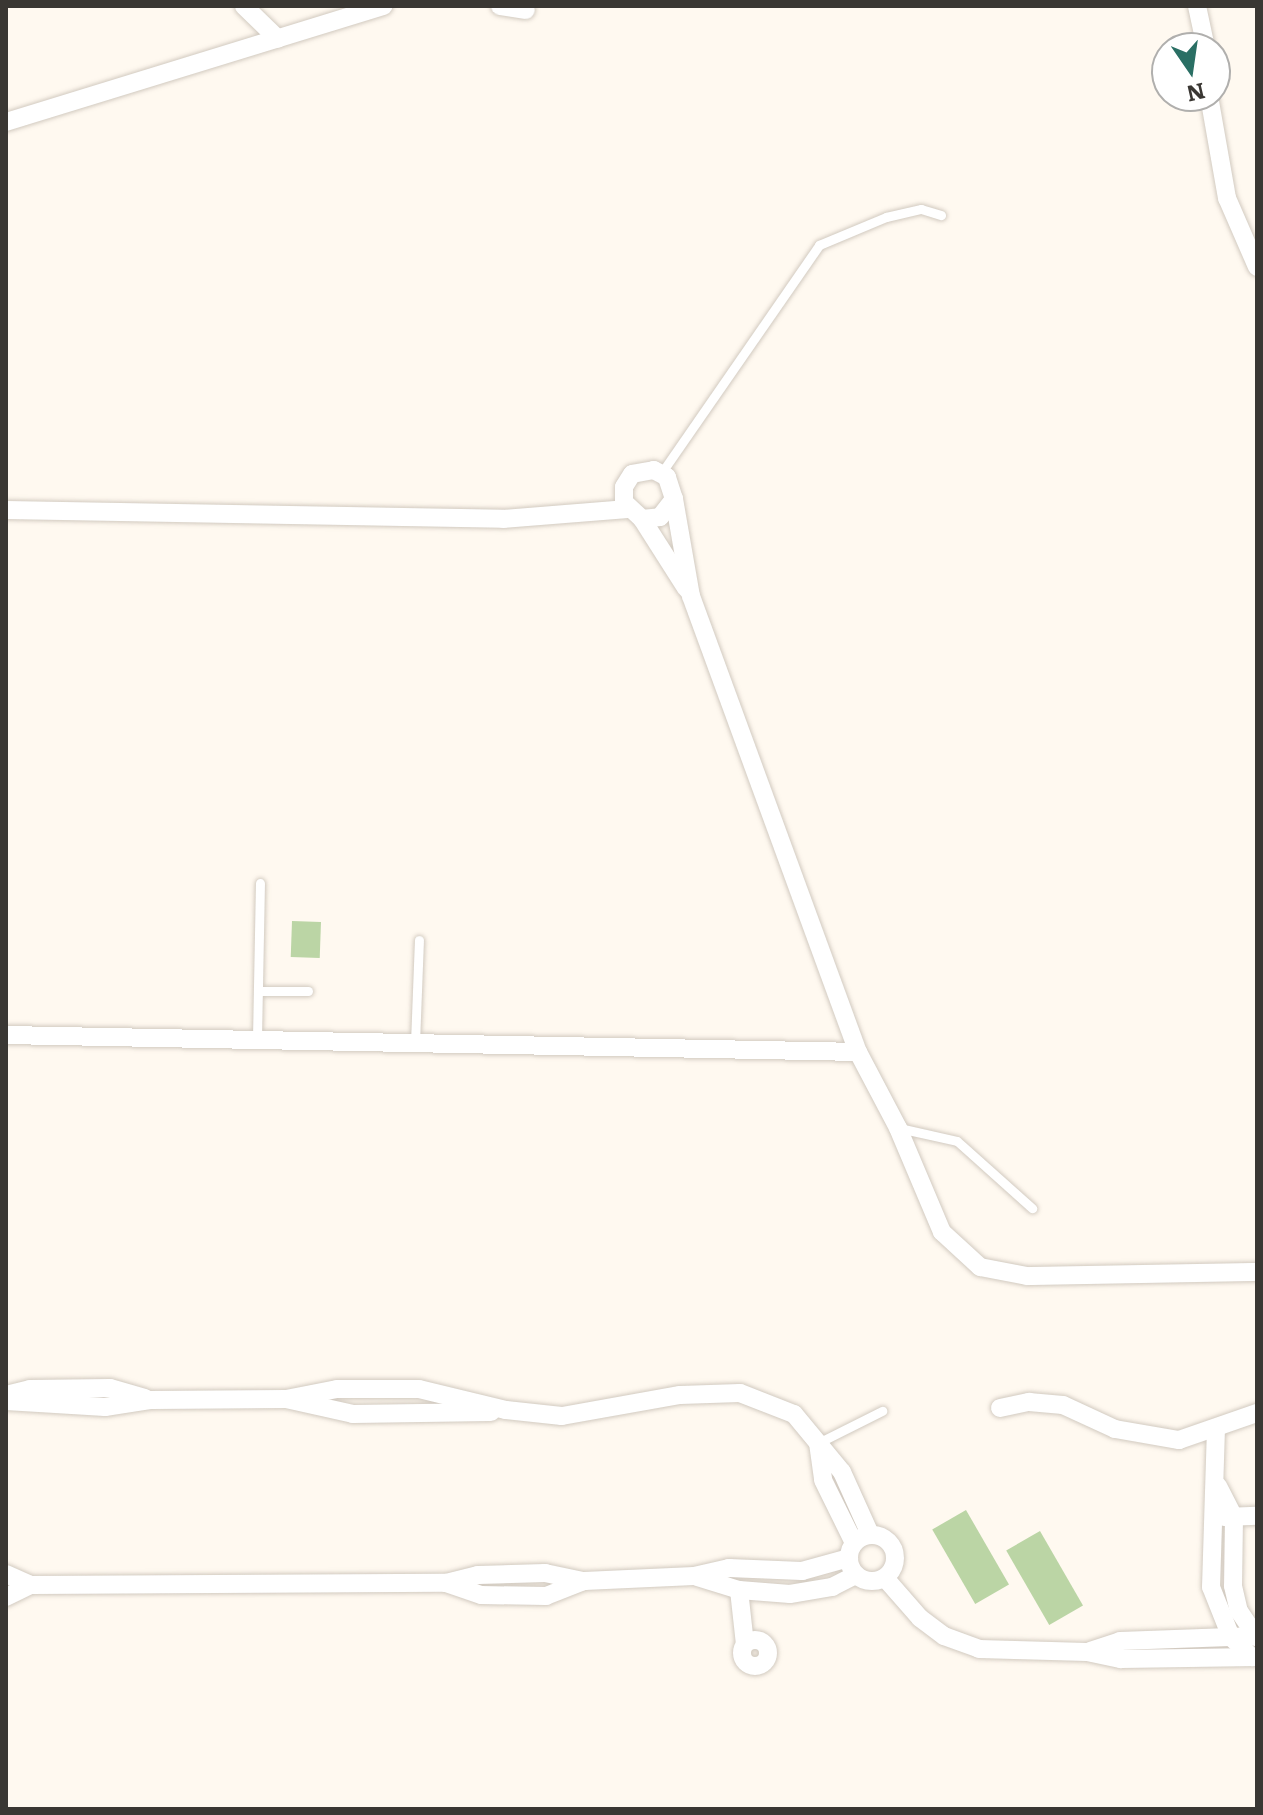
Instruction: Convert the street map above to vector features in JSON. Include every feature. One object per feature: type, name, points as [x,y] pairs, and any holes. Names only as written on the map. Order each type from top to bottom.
[{"type":"street","points":[[244,6],[278,39]]},
{"type":"street","points":[[6,122],[384,6]]},
{"type":"street","points":[[500,6],[526,10]]},
{"type":"street","points":[[1197,6],[1203,32]]},
{"type":"street","points":[[1212,112],[1227,198],[1257,267]]},
{"type":"street","points":[[691,596],[623,495],[632,474],[647,469],[662,472],[672,484],[691,596],[858,1052],[898,1128],[942,1232],[980,1267],[1027,1276],[1257,1272]]},
{"type":"street","points":[[6,510],[503,519],[635,514],[660,517],[674,499]]},
{"type":"street","points":[[6,1035],[858,1052]]},
{"type":"street","points":[[6,1398],[30,1389],[110,1388],[151,1400],[286,1399],[337,1389],[419,1389],[506,1410]]},
{"type":"street","points":[[6,1574],[31,1585],[446,1583],[478,1575],[545,1573],[584,1581],[694,1576],[729,1568],[814,1570],[857,1553],[885,1538],[894,1550],[895,1565],[885,1578],[870,1581],[857,1553],[823,1480],[818,1443],[794,1414],[740,1393],[680,1395],[585,1415],[506,1410],[447,1416],[353,1414],[286,1399]]},
{"type":"street","points":[[1000,1408],[1029,1402],[1063,1405],[1115,1429],[1179,1440],[1257,1413]]},
{"type":"street","points":[[1216,1428],[1218,1486],[1211,1518],[1211,1566],[1218,1614],[1231,1637],[1254,1657]]},
{"type":"street","points":[[1218,1486],[1234,1517],[1233,1566],[1239,1611],[1257,1637]]},
{"type":"street","points":[[1211,1518],[1257,1516]]},
{"type":"street","points":[[694,1576],[739,1590],[805,1593],[857,1553]]},
{"type":"street","points":[[1211,1566],[1233,1566]]},
{"type":"street","points":[[885,1578],[920,1618],[944,1636],[979,1649],[1087,1652],[1121,1659],[1254,1657]]},
{"type":"street","points":[[6,1597],[31,1585]]},
{"type":"street","points":[[739,1590],[745,1644]]},
{"type":"street","points":[[1087,1652],[1120,1641],[1257,1637]]},
{"type":"lane","points":[[662,472],[819,245],[886,217],[921,209],[941,215]]},
{"type":"lane","points":[[257,1038],[260,883]]},
{"type":"lane","points":[[415,1043],[419,940]]},
{"type":"lane","points":[[258,991],[308,991]]},
{"type":"lane","points":[[898,1128],[947,1135],[1032,1208]]},
{"type":"lane","points":[[818,1443],[882,1411]]},
{"type":"green space","points":[[292,921],[321,922],[320,958],[291,957]]},
{"type":"green space","points":[[966,1510],[1009,1584],[975,1604],[932,1530]]},
{"type":"green space","points":[[1040,1531],[1083,1605],[1049,1625],[1006,1551]]}]
